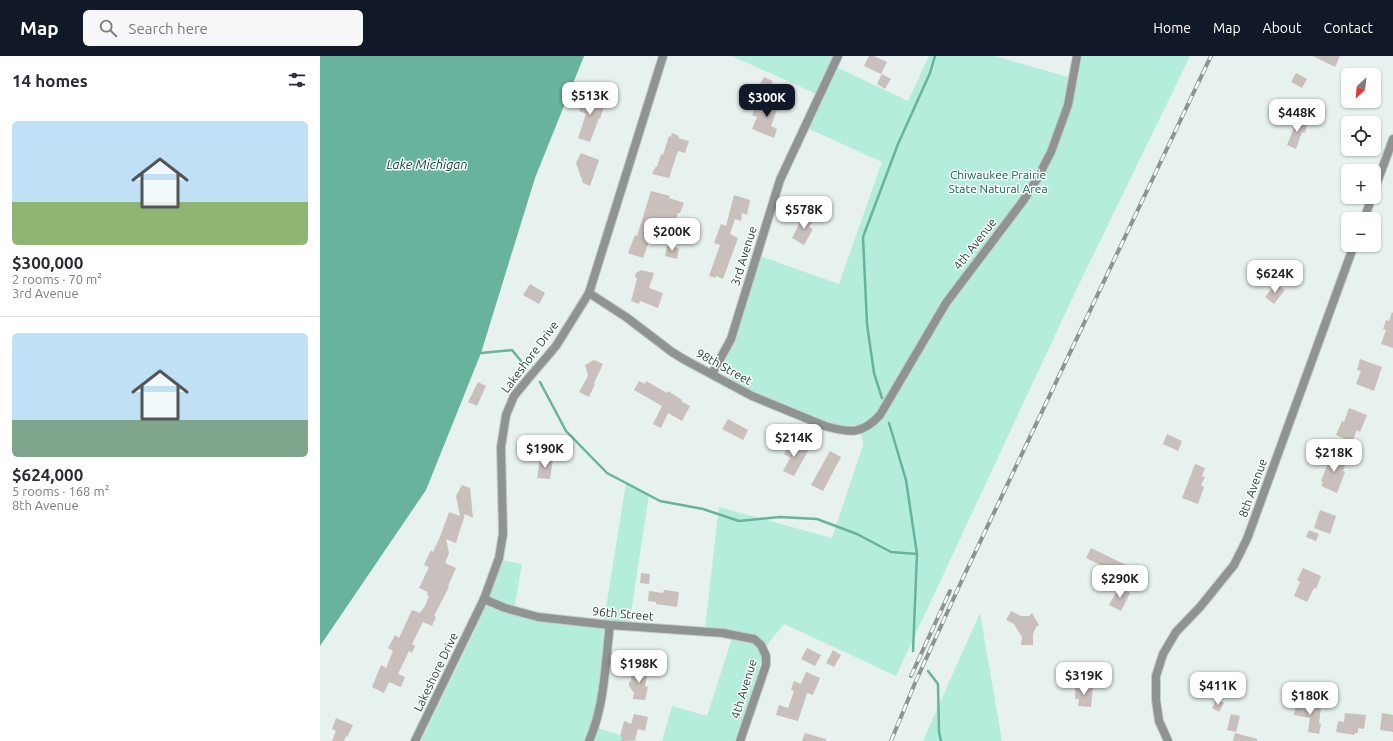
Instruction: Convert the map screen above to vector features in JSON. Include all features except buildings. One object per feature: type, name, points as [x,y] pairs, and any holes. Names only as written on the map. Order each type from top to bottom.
[{"type":"street","name":"Lakeshore Drive","points":[[416,741],[484,599],[502,546],[501,447],[506,414],[514,396],[556,346],[589,293],[663,56]]},
{"type":"street","name":"3rd Avenue","points":[[712,374],[731,339],[780,180],[838,56]]},
{"type":"street","name":"4th Avenue","points":[[861,430],[875,421],[880,415],[946,303],[1023,201],[1037,179],[1051,152],[1068,105],[1077,56]]},
{"type":"street","points":[[1381,172],[1393,139]]},
{"type":"street","name":"8th Avenue","points":[[1168,741],[1159,722],[1156,700],[1156,676],[1163,654],[1176,632],[1200,607],[1234,565],[1247,539],[1351,252]]},
{"type":"street","name":"98th Street","points":[[589,293],[626,317],[672,352],[752,396],[811,421],[837,430],[861,430]]},
{"type":"street","name":"96th Street","points":[[484,599],[505,608],[538,617],[610,625],[723,633],[754,639],[762,645]]},
{"type":"street","points":[[589,741],[595,727],[600,708],[610,625]]},
{"type":"street","name":"4th Avenue","points":[[740,741],[766,665],[766,656],[762,645]]},
{"type":"green space","name":"Chiwaukee Prairie State Natural Area","points":[[732,56],[834,56],[830,64],[908,101],[929,56],[995,56],[1078,80],[1081,56],[1190,56],[1071,301],[896,676],[784,624],[770,641],[762,654],[759,672],[735,741],[662,741],[672,706],[707,716],[734,632],[705,628],[719,507],[832,538],[863,445],[861,425],[841,426],[833,424],[756,394],[730,377],[725,370],[725,363],[741,323],[760,256],[839,284],[882,162],[809,129],[823,97]]},
{"type":"green space","points":[[626,483],[649,495],[629,626],[610,630],[598,716],[586,741],[421,741],[474,632],[502,560],[522,564],[514,611],[604,620]]},
{"type":"green space","points":[[980,613],[1002,741],[923,741]]},
{"type":"green space","points":[[595,727],[638,741],[590,741]]},
{"type":"water","name":"Lake Michigan","points":[[320,56],[584,56],[535,178],[481,353],[426,490],[320,646]]},
{"type":"waterway","points":[[882,398],[874,373],[867,324],[863,237],[898,144],[930,73],[935,56]]},
{"type":"waterway","points":[[481,353],[512,350],[521,361]]},
{"type":"waterway","points":[[540,382],[566,431],[607,473],[660,501],[703,509],[739,521],[780,517],[817,519],[857,534],[891,552],[917,554]]},
{"type":"waterway","points":[[889,423],[906,480],[917,554],[913,651]]},
{"type":"waterway","points":[[928,671],[938,684],[939,732],[941,741]]},
{"type":"railway","points":[[891,741],[915,683],[962,580],[1211,56]]},
{"type":"railway","points":[[911,676],[950,591]]}]
